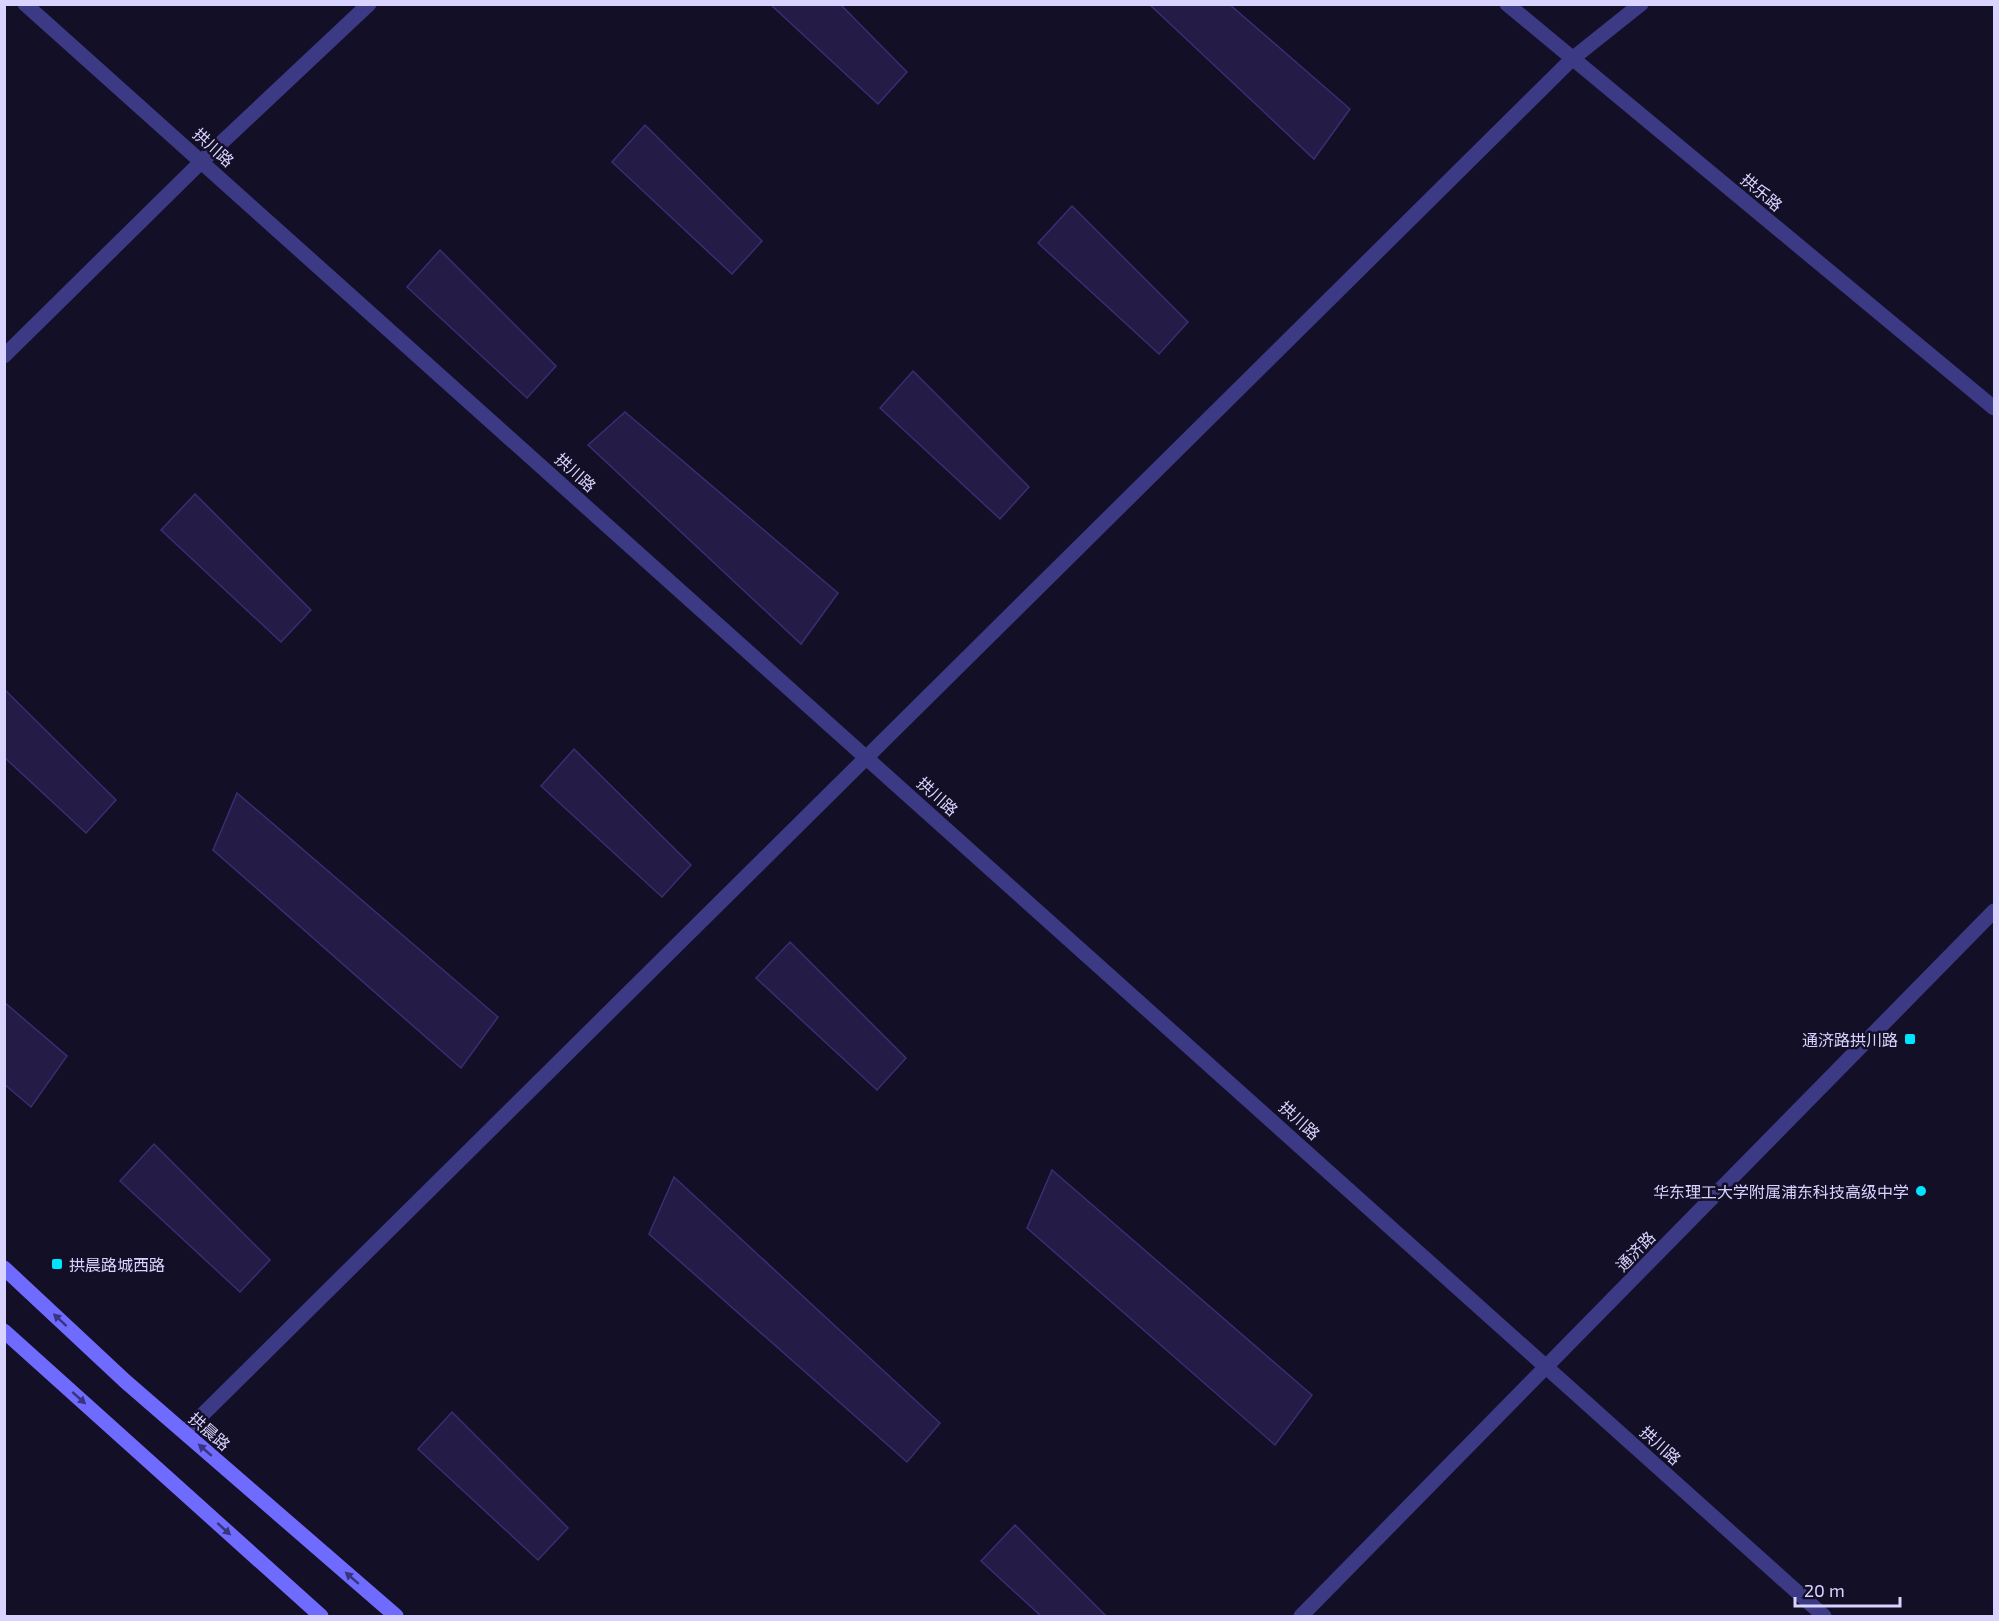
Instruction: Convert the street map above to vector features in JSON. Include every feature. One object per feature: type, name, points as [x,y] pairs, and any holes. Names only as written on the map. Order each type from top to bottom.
[{"type":"main road","name":"拱晨路","points":[[4,1268],[125,1381],[396,1617]]},
{"type":"main road","points":[[4,1331],[321,1617]]},
{"type":"street","name":"拱川路","points":[[25,4],[1547,1366],[1824,1617]]},
{"type":"street","points":[[4,356],[202,161],[369,4]]},
{"type":"street","name":"拱乐路","points":[[1507,4],[1995,408]]},
{"type":"street","points":[[184,1432],[1572,59],[1641,4]]},
{"type":"street","name":"通济路","points":[[1301,1617],[1995,911]]},
{"type":"building","points":[[770,4],[840,4],[907,72],[878,104]]},
{"type":"building","points":[[1149,4],[1229,4],[1350,109],[1314,159]]},
{"type":"building","points":[[645,125],[762,241],[732,274],[612,162]]},
{"type":"building","points":[[1072,206],[1188,322],[1159,354],[1038,243]]},
{"type":"building","points":[[440,250],[556,366],[527,398],[407,287]]},
{"type":"building","points":[[913,371],[1029,487],[1000,519],[880,408]]},
{"type":"building","points":[[625,412],[838,593],[801,644],[588,445]]},
{"type":"building","points":[[195,494],[311,610],[281,642],[161,530]]},
{"type":"building","points":[[4,689],[116,800],[86,833],[4,757]]},
{"type":"building","points":[[574,749],[691,865],[662,897],[541,786]]},
{"type":"building","points":[[237,793],[498,1017],[461,1068],[213,850]]},
{"type":"building","points":[[790,942],[906,1058],[877,1090],[756,978]]},
{"type":"building","points":[[4,1002],[67,1056],[31,1107],[4,1084]]},
{"type":"building","points":[[154,1144],[270,1260],[240,1292],[120,1181]]},
{"type":"building","points":[[1052,1170],[1312,1395],[1275,1445],[1027,1228]]},
{"type":"building","points":[[674,1177],[940,1423],[907,1462],[649,1234]]},
{"type":"building","points":[[452,1412],[568,1528],[538,1560],[418,1449]]},
{"type":"building","points":[[1015,1525],[1106,1616],[1041,1616],[981,1561]]},
{"type":"place","name":"通济路拱川路","points":[[1910,1039]]},
{"type":"place","name":"华东理工大学附属浦东科技高级中学","points":[[1921,1191]]},
{"type":"place","name":"拱晨路城西路","points":[[57,1264]]}]
